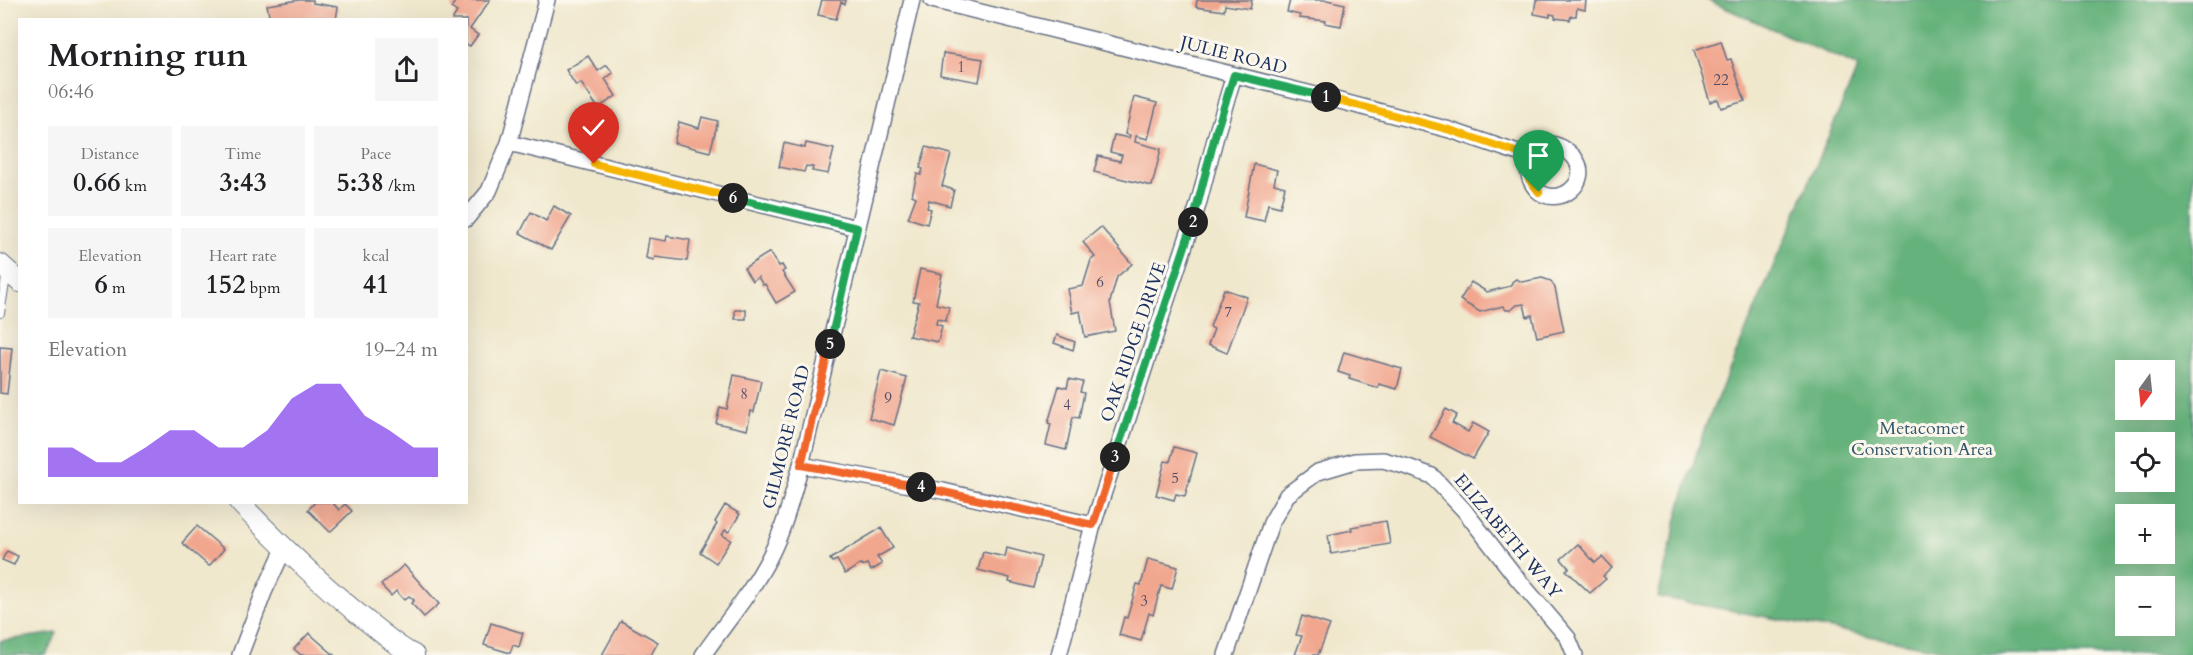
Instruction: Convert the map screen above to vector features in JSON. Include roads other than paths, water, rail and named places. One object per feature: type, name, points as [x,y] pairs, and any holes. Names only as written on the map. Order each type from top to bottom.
[{"type":"street","points":[[468,217],[489,191],[509,143],[547,0]]},
{"type":"street","name":"GILMORE ROAD","points":[[703,655],[750,592],[771,555],[785,522],[801,465],[912,0]]},
{"type":"street","name":"JULIE ROAD","points":[[932,0],[1450,130],[1524,155]]},
{"type":"street","name":"OAK RIDGE DRIVE","points":[[1059,655],[1093,525],[1198,205],[1216,132],[1234,75]]},
{"type":"street","points":[[509,143],[857,228]]},
{"type":"street","name":"ELIZABETH WAY","points":[[1226,655],[1271,523],[1287,495],[1318,472],[1355,461],[1383,460],[1432,476],[1464,510],[1516,577],[1568,638],[1575,655]]},
{"type":"street","points":[[801,465],[943,491],[1093,525]]},
{"type":"street","points":[[241,504],[284,549],[360,616],[405,651],[414,655]]},
{"type":"street","points":[[240,655],[284,549]]},
{"type":"lane","points":[[0,313],[9,272]]},
{"type":"park label","name":"Metacomet Conservation Area","points":[[1922,438]]}]
